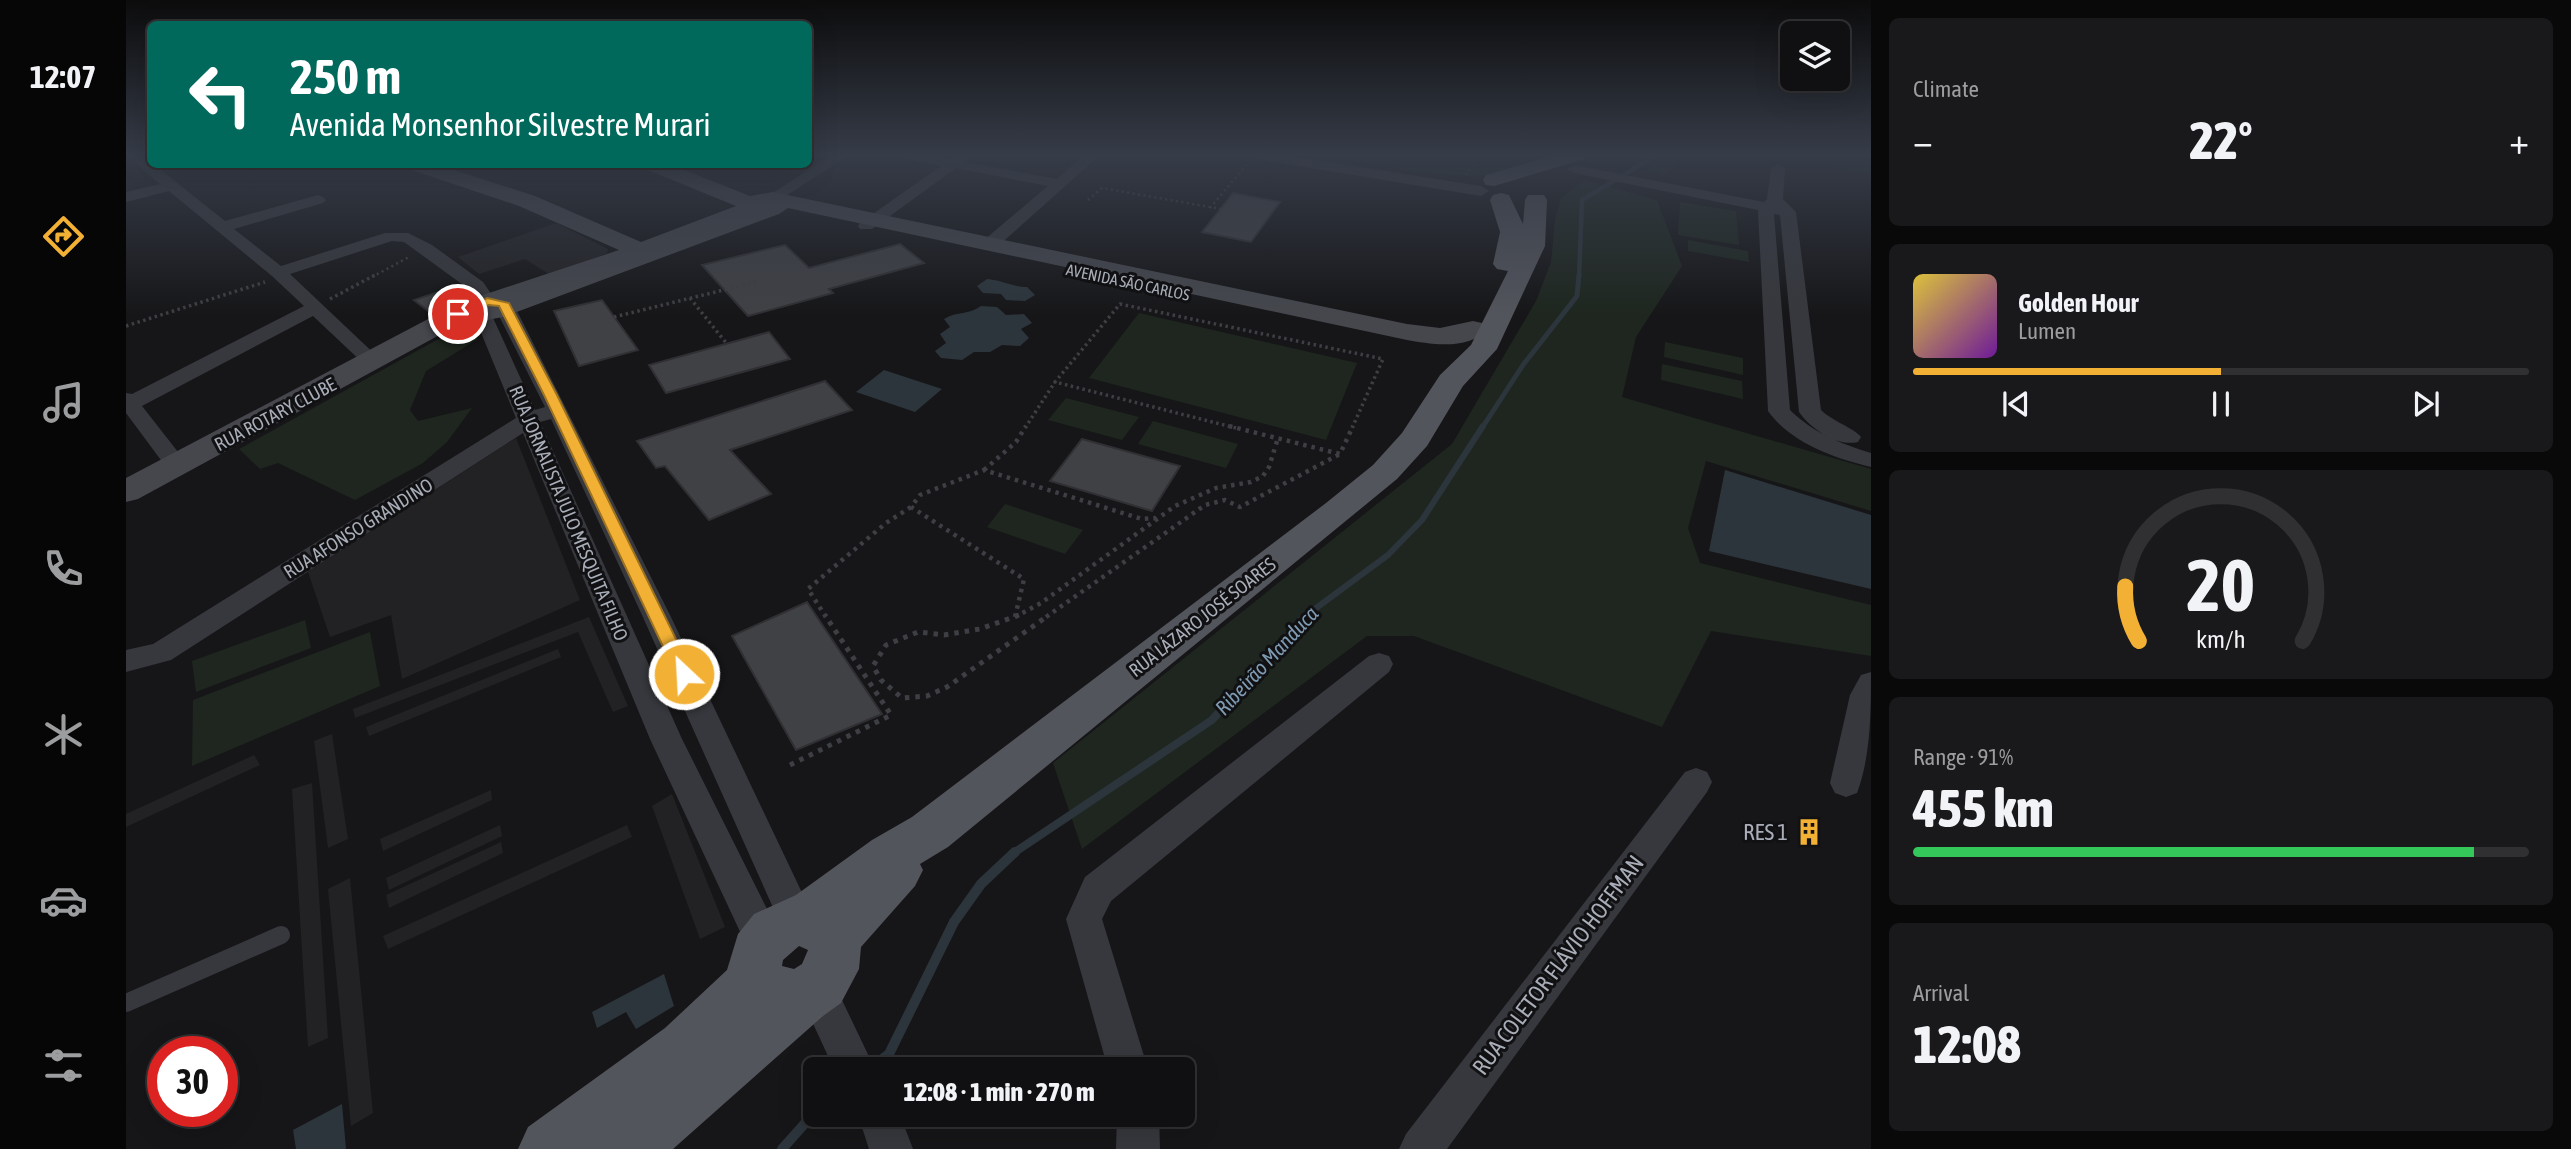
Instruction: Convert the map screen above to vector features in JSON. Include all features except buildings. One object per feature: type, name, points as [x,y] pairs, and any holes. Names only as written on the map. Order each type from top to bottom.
[{"type":"main road","points":[[545,209],[647,252]]},
{"type":"main road","name":"RUA ROTARY CLUBE","points":[[126,492],[422,333],[488,305],[647,252],[755,209]]},
{"type":"main road","name":"AVENIDA SÃO CARLOS","points":[[792,209],[990,244],[1407,332],[1441,338],[1478,339]]},
{"type":"main road","name":"RUA LÁZARO JOSÉ SOARES","points":[[1478,339],[1513,244],[1514,228],[1500,209]]},
{"type":"main road","name":"RUA LÁZARO JOSÉ SOARES","points":[[550,1149],[685,1049],[796,955],[930,832],[1385,472],[1415,439],[1452,366],[1478,339],[1533,246],[1536,209]]},
{"type":"main road","name":"AVENIDA SÃO CARLOS","points":[[871,223],[1452,366]]},
{"type":"main road","name":"RUA LÁZARO JOSÉ SOARES","points":[[626,1149],[796,955]]},
{"type":"street","points":[[199,209],[280,274],[372,362]]},
{"type":"street","points":[[222,227],[287,209]]},
{"type":"street","points":[[871,223],[891,209]]},
{"type":"street","points":[[990,244],[1032,209]]},
{"type":"street","points":[[1777,209],[1810,412],[1825,426],[1871,445]]},
{"type":"street","points":[[1777,209],[1779,411],[1792,427],[1824,443],[1871,460]]},
{"type":"street","name":"RUA JORNALISTA JULO MESQUITA FILHO","points":[[280,274],[391,236],[408,238],[477,286],[488,305],[534,431],[666,739],[796,955]]},
{"type":"street","name":"RUA JORNALISTA JULO MESQUITA FILHO","points":[[488,305],[509,313],[609,515],[796,955]]},
{"type":"street","points":[[177,466],[127,403],[316,306]]},
{"type":"street","name":"RUA AFONSO GRANDINO","points":[[126,661],[161,653],[534,431],[557,408]]},
{"type":"street","points":[[534,431],[569,433]]},
{"type":"street","points":[[575,526],[609,515]]},
{"type":"street","points":[[1124,1057],[1084,919],[1098,889],[1379,664]]},
{"type":"street","points":[[1846,783],[1865,695],[1871,683]]},
{"type":"street","name":"RUA COLETOR FLÁVIO HOFFMAN","points":[[1421,1149],[1696,782]]},
{"type":"street","points":[[796,955],[849,1057]]},
{"type":"street","points":[[1138,1127],[1138,1149]]},
{"type":"lane","points":[[126,1003],[281,935]]},
{"type":"path","points":[[1217,209],[1221,209]]},
{"type":"path","points":[[316,306],[426,249]]},
{"type":"path","points":[[126,326],[280,274]]},
{"type":"path","points":[[614,317],[756,282]]},
{"type":"path","points":[[690,299],[727,344]]},
{"type":"path","points":[[790,765],[891,715],[808,589],[886,523],[911,507],[920,495],[984,470],[1016,442],[1055,382],[1120,304],[1383,359],[1340,454],[1240,507],[1226,500],[1205,505],[937,691],[927,696],[902,698],[881,680],[873,666],[886,645],[918,632],[944,635],[980,629],[1015,617],[1041,603],[1175,506],[1216,488],[1251,482],[1263,476],[1269,467],[1278,438]]},
{"type":"path","points":[[1055,382],[1340,454]]},
{"type":"path","points":[[984,470],[1142,519],[1159,518]]},
{"type":"path","points":[[911,507],[1024,579],[1015,617]]},
{"type":"shaded area","points":[[1558,209],[1660,209],[1682,266],[1636,337],[1622,397],[1871,469],[1871,511],[1706,461],[1688,528],[1700,563],[1871,605],[1871,656],[1711,631],[1662,727],[1414,636],[1367,636],[1082,849],[1053,763],[1452,444],[1536,301],[1551,262]]},
{"type":"shaded area","points":[[1680,209],[1736,211],[1739,245],[1678,235]]},
{"type":"shaded area","points":[[556,223],[608,249],[607,253],[552,276],[525,259],[479,274],[458,257]]},
{"type":"shaded area","points":[[1688,240],[1748,251],[1749,262],[1688,251]]},
{"type":"shaded area","points":[[987,279],[1027,287],[1035,295],[1025,301],[1006,300],[1001,294],[983,293],[977,286]]},
{"type":"shaded area","points":[[981,306],[997,307],[1006,315],[1024,314],[1032,323],[1021,329],[1029,338],[1020,346],[1002,345],[990,352],[974,352],[962,360],[941,358],[935,351],[946,343],[940,334],[950,327],[944,319]]},
{"type":"shaded area","points":[[1139,313],[1357,363],[1326,440],[1089,378]]},
{"type":"shaded area","points":[[453,331],[470,331],[478,339],[426,371],[410,410],[418,421],[472,408],[447,442],[423,463],[355,500],[278,463],[260,469],[239,449]]},
{"type":"shaded area","points":[[1665,342],[1743,358],[1743,375],[1664,357]]},
{"type":"shaded area","points":[[1662,364],[1742,381],[1743,399],[1661,380]]},
{"type":"shaded area","points":[[884,370],[942,389],[915,412],[856,392]]},
{"type":"shaded area","points":[[1066,398],[1139,417],[1122,440],[1048,420]]},
{"type":"shaded area","points":[[1153,421],[1238,444],[1226,468],[1138,444]]},
{"type":"shaded area","points":[[516,438],[580,600],[402,679],[391,615],[330,637],[308,572]]},
{"type":"shaded area","points":[[1725,470],[1871,515],[1871,589],[1709,551]]},
{"type":"shaded area","points":[[1005,504],[1083,530],[1065,554],[987,527]]},
{"type":"shaded area","points":[[589,617],[628,706],[613,712],[578,632],[355,718],[353,709]]},
{"type":"shaded area","points":[[305,620],[311,648],[196,692],[192,661]]},
{"type":"shaded area","points":[[370,632],[380,686],[192,766],[193,700]]},
{"type":"shaded area","points":[[558,649],[561,657],[369,736],[366,727]]},
{"type":"shaded area","points":[[332,734],[348,839],[328,848],[314,741]]},
{"type":"shaded area","points":[[254,755],[260,765],[126,827],[126,814]]},
{"type":"shaded area","points":[[312,783],[328,1038],[308,1047],[292,789]]},
{"type":"shaded area","points":[[491,790],[492,800],[383,851],[380,839]]},
{"type":"shaded area","points":[[672,794],[725,927],[700,939],[652,806]]},
{"type":"shaded area","points":[[500,825],[502,836],[389,890],[386,878]]},
{"type":"shaded area","points":[[627,825],[632,837],[388,949],[383,936]]},
{"type":"shaded area","points":[[501,842],[503,853],[389,908],[386,895]]},
{"type":"shaded area","points":[[350,878],[373,1113],[351,1126],[328,889]]},
{"type":"shaded area","points":[[664,974],[674,1006],[636,1029],[626,1012],[597,1028],[592,1012]]},
{"type":"shaded area","points":[[342,1104],[346,1149],[296,1149],[293,1130]]},
{"type":"waterway","name":"Ribeirão Manduca","points":[[1579,277],[1582,209]]},
{"type":"waterway","name":"Ribeirão Manduca","points":[[1482,428],[1523,365],[1577,296],[1579,275]]},
{"type":"waterway","name":"Ribeirão Manduca","points":[[1305,617],[1388,555],[1422,520],[1483,426]]},
{"type":"waterway","name":"Ribeirão Manduca","points":[[1012,854],[1212,720],[1305,617]]},
{"type":"waterway","name":"Ribeirão Manduca","points":[[885,1057],[889,1054],[954,922],[981,884],[1015,852]]},
{"type":"waterway","name":"Ribeirão Manduca","points":[[782,1149],[803,1126]]},
{"type":"place","name":"RES 1","points":[[1809,832]]},
{"type":"route","points":[[458,314],[487,301],[497,300],[503,303],[551,395],[684,674]]}]
